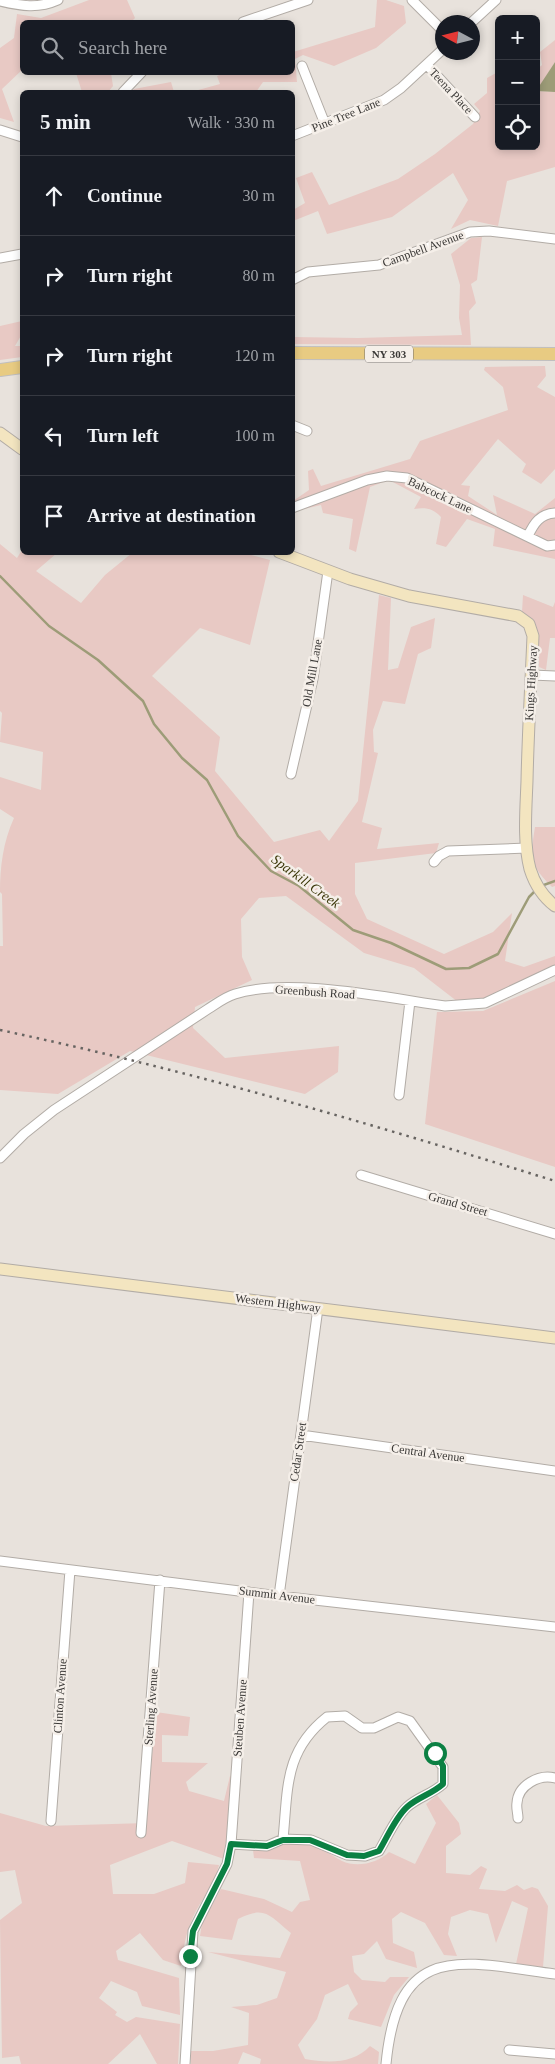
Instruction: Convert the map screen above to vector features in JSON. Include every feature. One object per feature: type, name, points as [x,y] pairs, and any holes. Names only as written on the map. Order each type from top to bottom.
[{"type":"main road","name":"NY 303","points":[[295,353],[555,354]]},
{"type":"main road","points":[[0,370],[20,367]]},
{"type":"street","points":[[0,1],[30,7],[58,0]]},
{"type":"street","points":[[249,20],[308,0]]},
{"type":"street","points":[[412,0],[435,23]]},
{"type":"street","points":[[480,15],[496,0]]},
{"type":"street","name":"Pine Tree Lane","points":[[295,135],[384,100],[435,57]]},
{"type":"street","name":"Teena Place","points":[[427,65],[475,117]]},
{"type":"street","points":[[302,66],[325,124]]},
{"type":"street","points":[[125,90],[139,75]]},
{"type":"street","points":[[0,130],[20,136]]},
{"type":"street","name":"Campbell Avenue","points":[[295,278],[308,272],[379,265],[470,232],[489,231],[555,239]]},
{"type":"street","points":[[0,258],[20,254]]},
{"type":"street","points":[[295,426],[307,431]]},
{"type":"street","points":[[0,433],[20,448]]},
{"type":"street","name":"Babcock Lane","points":[[295,507],[367,480],[394,476],[407,478],[547,546],[555,546]]},
{"type":"street","points":[[528,536],[534,523],[543,515],[555,513]]},
{"type":"street","name":"Kings Highway","points":[[287,555],[328,571],[409,596],[518,616],[529,624],[533,636],[526,807],[527,848],[530,868],[538,889],[544,898],[555,906]]},
{"type":"street","name":"Old Mill Lane","points":[[292,774],[313,679],[328,571]]},
{"type":"street","points":[[532,675],[555,676]]},
{"type":"street","points":[[434,862],[448,851],[527,848]]},
{"type":"street","name":"Greenbush Road","points":[[0,1158],[24,1134],[54,1110],[234,994],[264,988],[298,989],[446,1006],[485,1003],[555,970]]},
{"type":"street","points":[[399,1095],[410,1001]]},
{"type":"street","name":"Grand Street","points":[[361,1175],[555,1234]]},
{"type":"street","name":"Western Highway","points":[[0,1269],[555,1338]]},
{"type":"street","name":"Cedar Street","points":[[279,1596],[318,1308]]},
{"type":"street","name":"Central Avenue","points":[[300,1435],[555,1471]]},
{"type":"street","name":"Summit Avenue","points":[[0,1561],[279,1596],[555,1627]]},
{"type":"street","name":"Clinton Avenue","points":[[51,1821],[70,1570]]},
{"type":"street","name":"Sterling Avenue","points":[[142,1833],[160,1580]]},
{"type":"street","name":"Steuben Avenue","points":[[186,2064],[193,1931],[227,1864],[231,1844],[249,1592]]},
{"type":"street","points":[[231,1844],[267,1846],[283,1840],[310,1840],[347,1855],[364,1856],[379,1851],[405,1809],[415,1801],[433,1793],[443,1784],[443,1766],[410,1721],[398,1717],[374,1728],[362,1728],[345,1716],[328,1717],[303,1740],[294,1758],[288,1791],[283,1840]]},
{"type":"street","points":[[518,1818],[517,1802],[522,1788],[536,1779],[555,1778]]},
{"type":"street","points":[[386,2064],[389,2036],[399,2006],[410,1985],[426,1972],[448,1964],[478,1964],[555,1974]]},
{"type":"street","points":[[509,2050],[555,2054]]},
{"type":"shaded area","points":[[89,0],[127,0],[135,18],[133,20],[20,20],[20,72],[2,89],[14,122],[0,118],[0,48],[14,38],[17,14],[41,18]]},
{"type":"shaded area","points":[[377,0],[386,0],[404,6],[406,23],[376,48],[334,66],[303,55],[295,59],[295,51],[375,27]]},
{"type":"shaded area","points":[[555,40],[555,62],[540,86],[540,67],[542,65],[540,52]]},
{"type":"shaded area","points":[[295,59],[297,82],[263,82],[257,90],[198,90],[220,84],[217,76],[295,75]]},
{"type":"shaded area","points":[[555,62],[555,92],[540,91],[540,85]]},
{"type":"shaded area","points":[[495,74],[495,150],[540,150],[540,91],[555,92],[555,167],[507,181],[498,226],[470,220],[451,229],[468,200],[453,173],[392,217],[327,234],[318,211],[295,220],[295,209],[305,203],[296,178],[312,172],[329,205],[398,179],[435,154],[473,124],[480,111],[474,104],[487,93],[487,78]]},
{"type":"shaded area","points":[[77,75],[111,75],[113,86],[110,90],[81,90]]},
{"type":"shaded area","points":[[171,82],[173,90],[133,90]]},
{"type":"shaded area","points":[[482,237],[477,280],[471,284],[476,303],[469,311],[471,345],[295,344],[295,337],[358,338],[462,335],[459,318],[460,285],[451,254],[471,238]]},
{"type":"shaded area","points":[[20,321],[20,337],[15,346],[20,346],[20,357],[0,360],[0,326]]},
{"type":"shaded area","points":[[545,366],[546,376],[537,387],[555,397],[555,469],[541,484],[522,472],[526,464],[498,439],[461,485],[470,486],[468,496],[497,515],[493,495],[535,514],[555,498],[555,559],[493,546],[495,529],[467,519],[446,547],[436,544],[441,517],[429,509],[414,509],[421,497],[389,480],[370,487],[356,552],[349,549],[353,519],[323,513],[321,505],[296,511],[295,500],[309,490],[308,471],[313,469],[321,486],[410,459],[420,441],[508,410],[503,387],[484,370],[485,367]]},
{"type":"shaded area","points":[[0,544],[17,558],[20,553],[20,555],[55,555],[36,571],[81,603],[105,575],[130,555],[251,555],[270,560],[250,645],[200,628],[152,676],[220,737],[215,771],[274,842],[320,830],[329,841],[358,801],[379,595],[391,598],[388,670],[398,668],[411,627],[435,618],[431,648],[418,654],[405,704],[383,701],[373,730],[374,752],[378,753],[362,822],[382,828],[377,849],[439,843],[436,853],[355,863],[355,894],[367,919],[444,954],[493,932],[512,913],[505,961],[524,967],[555,956],[555,966],[486,998],[458,1002],[414,968],[364,953],[286,896],[259,898],[241,919],[242,957],[252,980],[195,1007],[193,1028],[225,1058],[339,1046],[338,1072],[305,1094],[130,1051],[58,1094],[0,1090],[0,946],[3,946],[0,883],[5,845],[14,818],[0,809],[0,777],[41,790],[43,752],[0,742],[2,713],[0,711]]},
{"type":"shaded area","points":[[523,595],[553,607],[555,602],[555,638],[550,638],[546,670],[539,667],[537,630],[529,617],[522,612]]},
{"type":"shaded area","points":[[535,827],[555,827],[555,886],[552,887],[539,873],[533,860],[532,846]]},
{"type":"shaded area","points":[[555,981],[555,1167],[425,1124],[437,1012],[483,1011]]},
{"type":"shaded area","points":[[156,1712],[190,1717],[188,1736],[162,1735],[162,1762],[208,1763],[186,1782],[189,1791],[224,1801],[230,1776],[233,1778],[224,1859],[172,1841],[110,1865],[113,1894],[154,1894],[185,1883],[188,1862],[219,1865],[214,1879],[196,1910],[191,1923],[185,1941],[181,1966],[163,1960],[140,1933],[116,1951],[118,1960],[179,1978],[180,2015],[142,2006],[137,1992],[111,1981],[99,1998],[117,2012],[115,2015],[127,2022],[136,2017],[180,2024],[178,2064],[157,2064],[140,2034],[108,2064],[21,2064],[19,2056],[2,2058],[0,1920],[22,1903],[15,1870],[0,1872],[0,1813],[46,1826],[146,1823]]},
{"type":"shaded area","points":[[437,1795],[459,1823],[461,1834],[446,1846],[446,1873],[470,1875],[481,1866],[487,1869],[479,1889],[505,1891],[517,1885],[524,1890],[532,1887],[538,1889],[548,1906],[543,1967],[516,1964],[528,1908],[512,1901],[496,1943],[488,1914],[470,1910],[451,1917],[448,1934],[457,1956],[444,1955],[425,1923],[401,1912],[392,1919],[393,1943],[414,1952],[417,1968],[386,1959],[377,1941],[364,1954],[352,1956],[354,1972],[362,1980],[385,1982],[390,1977],[409,1977],[394,1995],[381,2027],[348,2019],[350,2012],[358,2004],[348,1984],[325,1995],[317,2019],[298,2045],[305,2059],[323,2061],[348,2059],[364,2052],[370,2046],[379,2052],[378,2064],[260,2064],[261,2059],[243,2052],[238,2064],[191,2064],[190,2051],[213,2051],[248,2045],[249,2013],[231,2007],[257,2005],[277,1998],[286,1972],[208,1952],[280,1958],[291,1933],[267,1914],[255,1913],[238,1919],[232,1940],[200,1936],[202,1923],[221,1889],[264,1899],[292,1912],[300,1902],[310,1900],[300,1861],[254,1858],[253,1850],[282,1844],[304,1844],[320,1848],[348,1863],[361,1864],[373,1862],[389,1852],[415,1864],[436,1823],[426,1804]]},
{"type":"waterway","name":"Sparkill Creek","points":[[0,576],[49,626],[98,660],[143,701],[154,724],[182,758],[207,780],[238,836],[271,871],[299,886],[353,930],[391,943],[446,969],[469,968],[498,954],[529,897],[535,891]]},
{"type":"waterway","name":"Sparkill Creek","points":[[541,886],[555,881]]},
{"type":"railway","points":[[0,1030],[210,1080],[418,1139],[555,1181]]},
{"type":"route","points":[[190,1956],[193,1931],[204,1904],[227,1864],[231,1844],[267,1846],[283,1840],[310,1840],[347,1855],[364,1856],[379,1851],[405,1809],[415,1801],[433,1793],[443,1784],[443,1766],[435,1753]]}]
